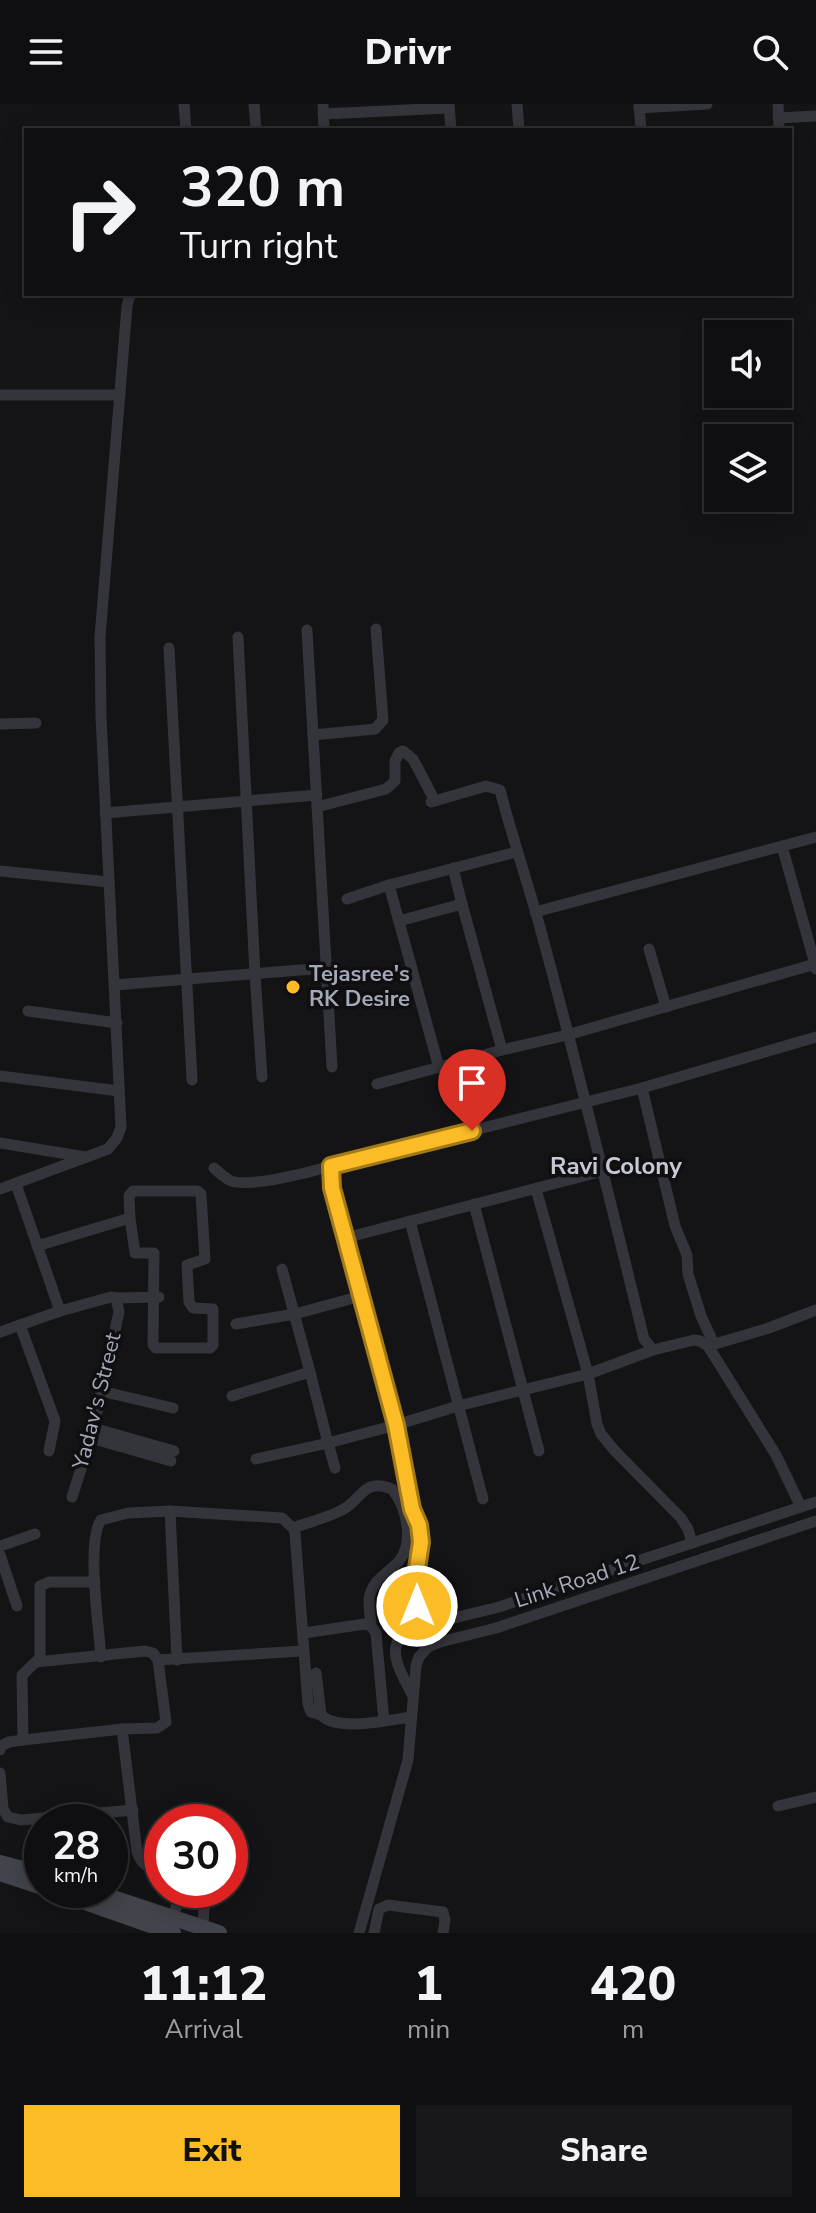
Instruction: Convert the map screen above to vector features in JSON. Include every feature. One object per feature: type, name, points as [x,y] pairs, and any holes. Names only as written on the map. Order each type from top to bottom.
[{"type":"main road","points":[[0,1863],[24,1873]]},
{"type":"main road","points":[[0,1873],[24,1877]]},
{"type":"main road","points":[[128,1906],[174,1925]]},
{"type":"main road","points":[[114,1908],[174,1925],[211,1930]]},
{"type":"street","points":[[184,104],[186,128]]},
{"type":"street","points":[[254,104],[256,128]]},
{"type":"street","points":[[517,104],[519,128]]},
{"type":"street","points":[[641,128],[639,106],[707,104]]},
{"type":"street","points":[[778,104],[779,124],[816,116]]},
{"type":"street","points":[[323,109],[449,106],[451,128]]},
{"type":"street","points":[[0,1189],[108,1149],[121,1127],[105,813],[100,637],[130,296]]},
{"type":"street","points":[[0,395],[120,395]]},
{"type":"street","points":[[313,735],[375,729],[383,720],[376,629]]},
{"type":"street","points":[[307,630],[332,1067]]},
{"type":"street","points":[[238,637],[262,1077]]},
{"type":"street","points":[[169,648],[192,1080]]},
{"type":"street","points":[[0,724],[36,723]]},
{"type":"street","points":[[105,813],[246,801],[317,801],[386,789],[395,781],[395,761],[403,751],[413,759],[433,802],[486,786],[500,790],[603,1171],[644,1339],[653,1350]]},
{"type":"street","points":[[535,912],[816,837]]},
{"type":"street","points":[[377,1084],[815,966],[782,846]]},
{"type":"street","points":[[347,899],[516,852]]},
{"type":"street","points":[[453,868],[502,1050]]},
{"type":"street","points":[[0,871],[109,882]]},
{"type":"street","points":[[389,885],[439,1068]]},
{"type":"street","points":[[399,921],[462,904]]},
{"type":"street","points":[[649,949],[666,1007]]},
{"type":"street","points":[[115,985],[325,968]]},
{"type":"street","points":[[28,1011],[117,1023]]},
{"type":"street","points":[[214,1168],[228,1180],[259,1182],[585,1103],[816,1037]]},
{"type":"street","points":[[0,1076],[119,1091]]},
{"type":"street","points":[[642,1088],[675,1226],[687,1255],[688,1274],[711,1345],[776,1455],[801,1507]]},
{"type":"street","points":[[0,1143],[87,1157]]},
{"type":"street","points":[[331,1166],[332,1188],[396,1425],[412,1509],[421,1534],[415,1596],[418,1626],[400,1635],[395,1656],[413,1696]]},
{"type":"street","points":[[345,1238],[603,1171]]},
{"type":"street","points":[[16,1184],[60,1311]]},
{"type":"street","points":[[536,1189],[588,1374],[601,1434],[681,1518],[692,1543]]},
{"type":"street","points":[[133,1191],[197,1191],[201,1194],[205,1259],[187,1265],[189,1302],[193,1308],[213,1309],[213,1345],[210,1348],[156,1348],[153,1341],[156,1297],[154,1253],[135,1253],[130,1218],[129,1196],[133,1191]]},
{"type":"street","points":[[474,1204],[539,1451]]},
{"type":"street","points":[[37,1246],[130,1218]]},
{"type":"street","points":[[410,1221],[483,1499]]},
{"type":"street","points":[[282,1269],[335,1468]]},
{"type":"street","points":[[236,1324],[295,1314],[361,1296]]},
{"type":"street","points":[[0,1332],[111,1297],[117,1301],[156,1297]]},
{"type":"street","name":"Yadav's Street","points":[[72,1497],[92,1433],[119,1312],[117,1301]]},
{"type":"street","points":[[256,1459],[588,1374],[653,1350],[694,1340],[711,1345],[816,1310]]},
{"type":"street","points":[[20,1325],[55,1421],[49,1451]]},
{"type":"street","points":[[232,1396],[310,1372]]},
{"type":"street","points":[[101,1391],[173,1408]]},
{"type":"street","points":[[92,1433],[173,1456]]},
{"type":"street","points":[[293,1528],[343,1510],[364,1490],[374,1486],[385,1486],[397,1495],[403,1510],[407,1538],[403,1557],[377,1582],[369,1595],[371,1626],[376,1633],[384,1721]]},
{"type":"street","name":"Link Road 12","points":[[418,1626],[499,1607],[816,1502]]},
{"type":"street","points":[[170,1511],[177,1660]]},
{"type":"street","points":[[101,1657],[95,1582],[95,1539],[101,1520],[128,1513],[170,1511],[282,1518],[293,1528],[309,1709],[314,1715],[321,1715]]},
{"type":"street","name":"Link Road 12","points":[[358,1932],[408,1760],[416,1666],[428,1647],[510,1623],[816,1521]]},
{"type":"street","points":[[0,1546],[35,1534]]},
{"type":"street","points":[[404,1553],[418,1560]]},
{"type":"street","points":[[0,1555],[17,1606]]},
{"type":"street","points":[[393,1568],[416,1577]]},
{"type":"street","points":[[23,1740],[20,1681],[25,1669],[40,1658],[40,1586],[49,1582],[95,1582]]},
{"type":"street","points":[[304,1633],[365,1624],[371,1626]]},
{"type":"street","points":[[0,1750],[9,1742],[157,1728],[166,1722],[158,1660],[153,1653],[145,1651],[36,1662]]},
{"type":"street","points":[[158,1660],[303,1651]]},
{"type":"street","points":[[316,1673],[321,1715],[325,1719],[339,1724],[411,1717]]},
{"type":"street","points":[[122,1729],[137,1852],[144,1863]]},
{"type":"street","points":[[0,1773],[3,1809],[8,1817],[21,1820],[133,1810]]},
{"type":"street","points":[[778,1806],[816,1797]]},
{"type":"street","points":[[374,1933],[379,1909],[388,1905],[443,1912],[443,1933]]},
{"type":"street","points":[[208,1908],[211,1930]]},
{"type":"place","name":"Tejasree's RK Desire","points":[[293,987]]},
{"type":"district","name":"Ravi Colony","points":[[616,1166]]},
{"type":"route","points":[[417,1606],[415,1582],[421,1534],[412,1509],[396,1425],[332,1188],[331,1166],[472,1131]]}]
